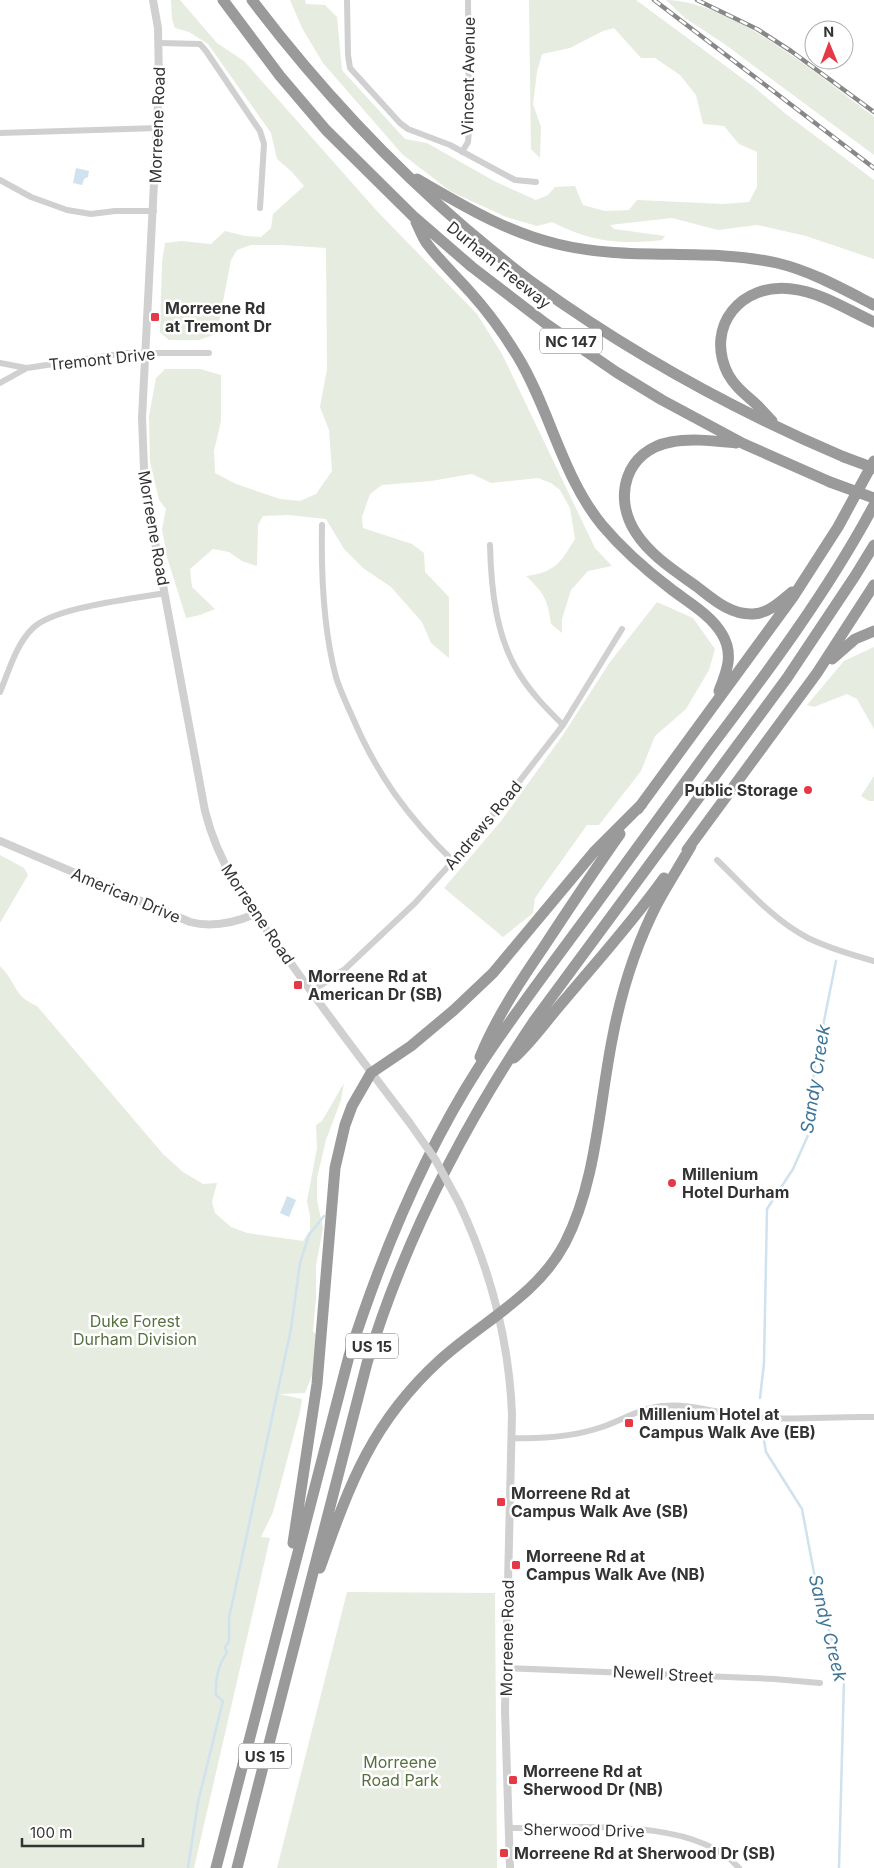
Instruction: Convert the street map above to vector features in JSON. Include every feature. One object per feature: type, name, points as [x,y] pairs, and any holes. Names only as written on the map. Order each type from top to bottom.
[{"type":"highway","name":"Durham Freeway","points":[[223,0],[275,69],[326,130],[413,216],[494,284],[545,323],[616,372],[662,400],[744,444],[830,482],[874,498]]},
{"type":"highway","name":"Durham Freeway","points":[[252,0],[320,84],[396,165],[475,237],[535,285],[650,359],[714,396],[781,429],[874,468]]},
{"type":"highway","points":[[396,165],[474,213],[516,231],[556,244],[587,250],[626,254],[728,256],[778,263],[819,277],[874,305]]},
{"type":"highway","points":[[413,216],[427,245],[492,318],[519,359],[544,410],[569,470],[580,492],[600,522],[636,560],[710,620],[722,635],[727,645],[730,660],[727,673],[714,705]]},
{"type":"highway","points":[[781,429],[739,389],[727,372],[722,358],[720,338],[724,324],[736,306],[759,291],[792,289],[820,297],[874,322]]},
{"type":"highway","points":[[744,444],[684,440],[662,444],[645,453],[632,467],[626,482],[624,503],[631,526],[653,552],[719,603],[736,612],[754,614],[768,610],[801,584]]},
{"type":"highway","points":[[470,1082],[492,1030],[504,1008],[578,894],[801,584],[838,527],[874,461]]},
{"type":"highway","name":"US 15","points":[[216,1868],[342,1378],[374,1281],[416,1184],[470,1082],[527,998],[768,671],[837,571],[874,505]]},
{"type":"highway","name":"US 15","points":[[237,1868],[356,1404],[378,1329],[390,1292],[414,1234],[452,1155],[502,1069],[561,984],[787,678],[874,545]]},
{"type":"highway","points":[[502,1069],[526,1047],[542,1025],[626,928],[674,865],[691,846],[817,673],[874,584]]},
{"type":"highway","points":[[817,673],[846,645],[874,631]]},
{"type":"highway","points":[[286,1599],[317,1384],[335,1168],[345,1125],[352,1106],[371,1072],[411,1046],[493,974],[594,852],[642,804]]},
{"type":"highway","points":[[294,1643],[345,1499],[362,1461],[383,1424],[409,1390],[429,1370],[451,1351],[518,1301],[554,1261],[564,1245],[579,1213],[594,1144],[613,1033],[628,974],[638,944],[655,909],[691,846]]},
{"type":"street","name":"Morreene Road","points":[[153,0],[159,42],[158,128],[142,418],[145,484],[201,792],[210,829],[223,863],[255,914],[435,1159],[477,1244],[499,1315],[510,1385],[512,1438],[506,1668],[510,1868]]},
{"type":"street","points":[[348,0],[348,63],[353,73],[408,129],[462,152],[514,180],[536,182]]},
{"type":"street","name":"Vincent Avenue","points":[[462,152],[468,142],[469,131],[468,0]]},
{"type":"street","points":[[159,42],[200,44],[260,131],[264,144],[260,208]]},
{"type":"street","points":[[0,132],[158,128]]},
{"type":"street","points":[[0,180],[31,197],[67,210],[91,214],[115,211],[154,211]]},
{"type":"street","name":"Tremont Drive","points":[[0,383],[27,368],[126,353],[209,353]]},
{"type":"street","points":[[0,364],[27,368]]},
{"type":"street","points":[[322,525],[322,574],[328,629],[333,664],[341,690],[363,742],[388,787],[414,819],[453,861]]},
{"type":"street","points":[[490,545],[492,584],[498,620],[508,651],[520,676],[534,695],[563,725]]},
{"type":"street","points":[[0,692],[24,640],[34,627],[48,618],[68,611],[165,593]]},
{"type":"street","name":"Andrews Road","points":[[311,992],[345,969],[415,903],[453,861],[501,805],[563,725],[622,630]]},
{"type":"street","name":"American Drive","points":[[0,841],[190,922],[206,925],[218,924],[243,919],[255,914]]},
{"type":"street","points":[[717,860],[768,909],[808,938],[874,961]]},
{"type":"street","points":[[512,1438],[575,1434],[601,1427],[647,1408],[669,1406],[695,1406],[748,1417],[874,1416]]},
{"type":"street","name":"Newell Street","points":[[506,1668],[754,1678],[820,1683]]},
{"type":"street","name":"Sherwood Drive","points":[[509,1828],[621,1829],[688,1837],[725,1855],[739,1868]]},
{"type":"green space","points":[[171,0],[180,0],[217,43],[244,61],[376,210],[477,314],[502,354],[595,548],[612,566],[588,571],[571,590],[562,619],[562,633],[551,624],[544,597],[526,576],[551,569],[561,560],[575,539],[570,508],[560,490],[551,483],[538,478],[491,483],[472,474],[431,481],[382,485],[370,494],[362,517],[363,528],[412,544],[424,553],[425,572],[449,597],[449,658],[431,643],[422,622],[391,587],[363,568],[344,549],[326,519],[289,515],[263,516],[258,525],[257,566],[242,561],[229,552],[213,549],[190,569],[192,587],[215,609],[186,618],[167,557],[162,529],[166,509],[159,500],[150,462],[149,416],[156,378],[165,369],[200,369],[221,375],[221,421],[214,451],[215,473],[236,484],[280,499],[300,501],[316,494],[332,471],[329,430],[320,407],[327,369],[326,248],[251,245],[237,250],[231,260],[219,322],[213,335],[199,340],[169,340],[160,332],[162,262],[165,243],[181,241],[211,244],[225,231],[245,236],[261,237],[271,228],[273,214],[304,186],[277,159],[271,133],[208,44],[189,32],[175,28],[172,19]]},
{"type":"green space","points":[[290,0],[305,0],[306,4],[325,5],[337,17],[342,70],[405,139],[427,143],[496,182],[536,200],[548,195],[555,187],[575,186],[583,205],[605,211],[629,210],[637,200],[723,204],[749,202],[757,187],[757,152],[739,144],[724,126],[703,124],[696,95],[680,75],[655,58],[641,58],[614,28],[603,31],[570,48],[542,54],[537,72],[533,104],[541,127],[540,158],[531,149],[529,0],[636,0],[754,87],[786,114],[874,180],[874,259],[806,236],[757,225],[718,230],[672,218],[610,225],[614,229],[665,236],[662,240],[619,242],[593,238],[552,222],[537,226],[506,217],[450,191],[402,154],[323,63],[302,28]]},
{"type":"green space","points":[[666,0],[691,3],[718,13],[746,26],[801,62],[804,64],[804,70],[812,70],[874,117],[874,155],[723,43],[685,18]]},
{"type":"green space","points":[[657,602],[693,618],[715,649],[709,670],[686,709],[655,736],[641,771],[599,825],[587,825],[535,898],[533,913],[503,937],[444,888],[501,821],[563,735],[610,662]]},
{"type":"green space","points":[[874,647],[874,729],[857,699],[847,694],[814,707],[807,705],[844,661]]},
{"type":"green space","points":[[874,776],[874,801],[869,801],[861,796]]},
{"type":"green space","points":[[0,855],[24,868],[28,875],[0,923]]},
{"type":"green space","name":"Duke Forest Durham Division","points":[[0,966],[23,998],[37,1006],[163,1154],[183,1172],[203,1184],[217,1183],[212,1202],[215,1213],[231,1227],[247,1233],[303,1241],[310,1230],[307,1201],[317,1148],[316,1125],[322,1121],[344,1083],[341,1100],[326,1140],[317,1178],[317,1200],[323,1228],[316,1266],[313,1331],[317,1336],[313,1373],[305,1393],[279,1394],[302,1399],[300,1412],[273,1512],[261,1537],[270,1538],[194,1868],[0,1868]]},
{"type":"green space","name":"Morreene Road Park","points":[[347,1592],[495,1593],[497,1868],[277,1868]]},
{"type":"water","points":[[76,168],[89,171],[88,177],[84,179],[82,185],[73,183]]},
{"type":"water","points":[[287,1196],[296,1200],[289,1217],[280,1213]]},
{"type":"waterway","name":"Sandy Creek","points":[[760,1398],[764,1363],[767,1209],[793,1169],[809,1133],[814,1071],[836,961]]},
{"type":"waterway","points":[[188,1868],[198,1802],[223,1701],[216,1695],[216,1683],[219,1667],[227,1652],[225,1648],[229,1642],[229,1618],[291,1329],[300,1263],[309,1235],[324,1216]]},
{"type":"waterway","name":"Sandy Creek","points":[[762,1429],[766,1452],[802,1509],[818,1594],[844,1680],[839,1868]]},
{"type":"railway","points":[[654,0],[874,168]]},
{"type":"railway","points":[[697,0],[757,29],[791,51],[874,112]]},
{"type":"place","name":"Morreene Rd at Tremont Dr","points":[[155,317]]},
{"type":"place","name":"Public Storage","points":[[808,790]]},
{"type":"place","name":"Morreene Rd at American Dr (SB)","points":[[298,985]]},
{"type":"place","name":"Millenium Hotel Durham","points":[[672,1183]]},
{"type":"place","name":"Millenium Hotel at Campus Walk Ave (EB)","points":[[629,1423]]},
{"type":"place","name":"Morreene Rd at Campus Walk Ave (SB)","points":[[501,1502]]},
{"type":"place","name":"Morreene Rd at Campus Walk Ave (NB)","points":[[516,1565]]},
{"type":"place","name":"Morreene Rd at Sherwood Dr (NB)","points":[[513,1780]]},
{"type":"place","name":"Morreene Rd at Sherwood Dr (SB)","points":[[504,1853]]}]
